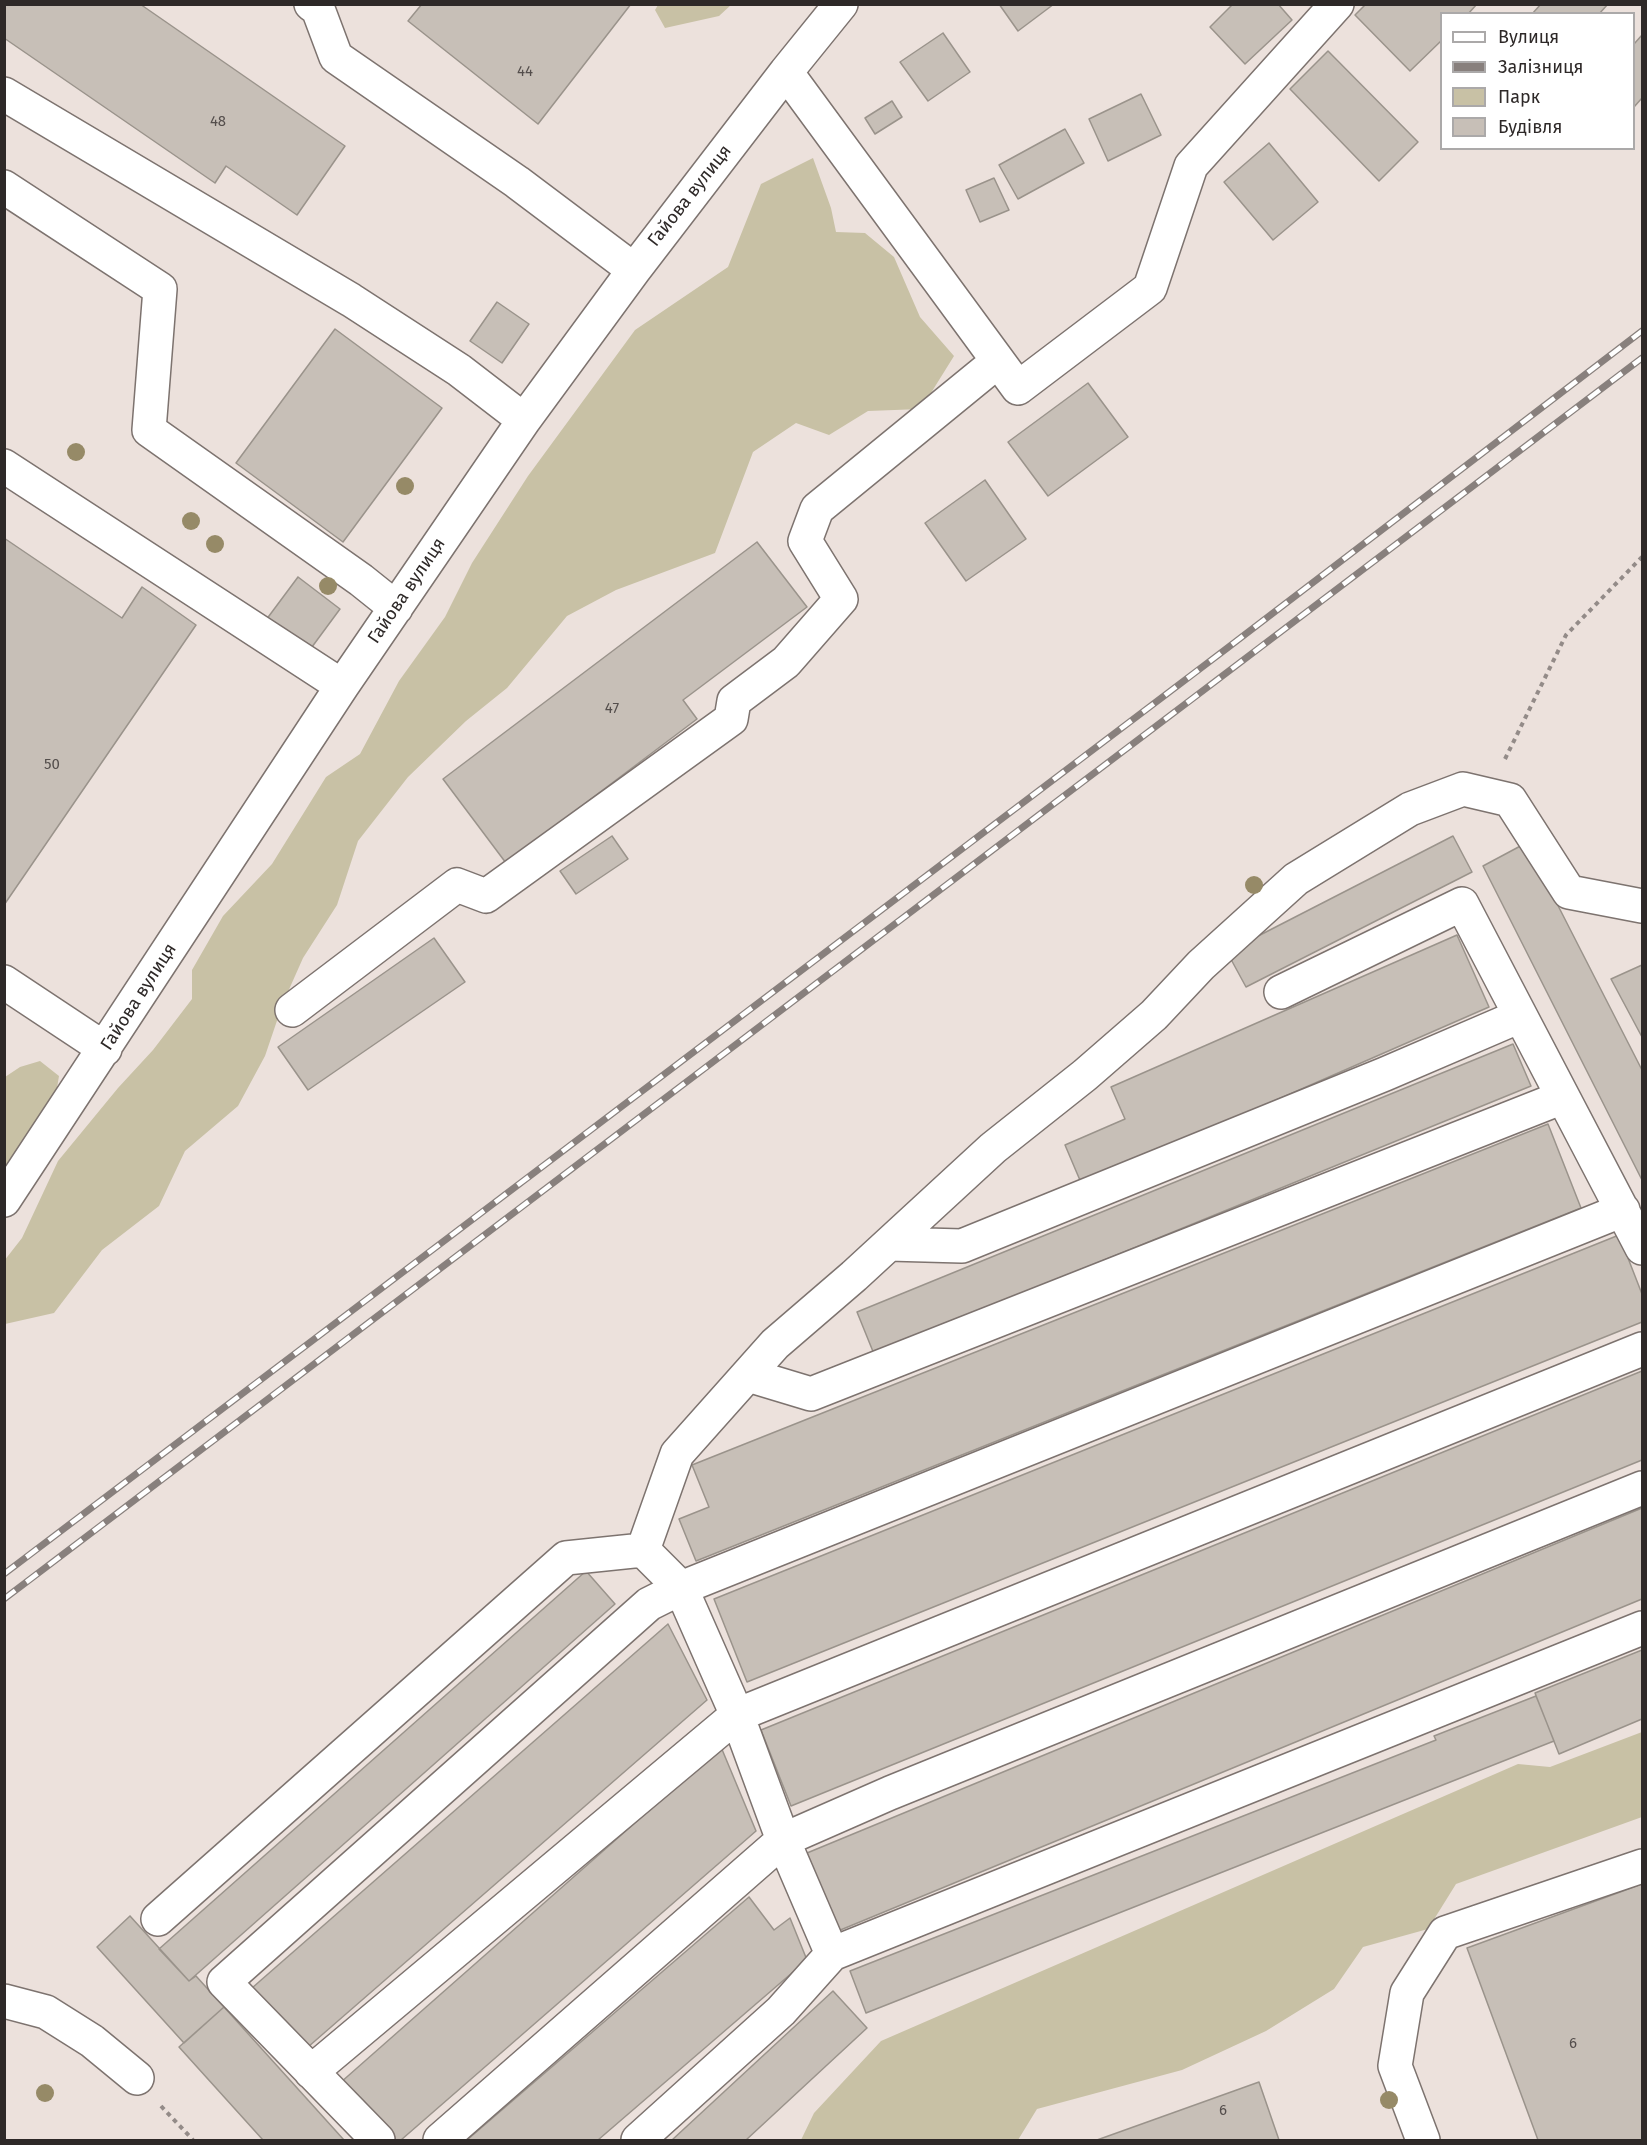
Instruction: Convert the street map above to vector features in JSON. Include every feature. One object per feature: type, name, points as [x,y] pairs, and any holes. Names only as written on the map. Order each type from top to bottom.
[{"type":"street","points":[[311,4],[318,9],[336,57],[517,182],[634,270]]},
{"type":"street","name":"Гайова вулиця","points":[[4,1200],[342,686],[524,420],[634,270],[841,4]]},
{"type":"street","points":[[786,72],[1018,388],[1150,288],[1191,166],[1337,4]]},
{"type":"street","points":[[4,94],[351,300],[459,370],[524,420]]},
{"type":"street","points":[[4,187],[159,289],[149,430],[361,580],[396,608]]},
{"type":"street","points":[[292,1010],[457,885],[486,896],[731,719],[734,701],[786,662],[841,599],[805,541],[817,509],[998,361]]},
{"type":"street","points":[[4,466],[342,686]]},
{"type":"street","points":[[643,1550],[677,1454],[775,1344],[889,1244],[993,1148],[1085,1075],[1154,1015],[1200,965],[1296,879],[1410,809],[1464,789],[1510,800],[1569,892],[1642,906]]},
{"type":"street","points":[[1281,992],[1462,904],[1642,1248]]},
{"type":"street","points":[[4,982],[105,1049]]},
{"type":"street","points":[[889,1244],[962,1246],[1385,1074],[1520,1016]]},
{"type":"street","points":[[748,1375],[811,1394],[1563,1097]]},
{"type":"street","points":[[378,2140],[224,1982],[649,1604],[681,1588],[1623,1210]]},
{"type":"street","points":[[311,2072],[737,1715],[1642,1349]]},
{"type":"street","points":[[440,2140],[783,1840],[890,1793],[1642,1488]]},
{"type":"street","points":[[643,1550],[681,1588],[737,1715],[783,1840],[832,1954]]},
{"type":"street","points":[[158,1919],[566,1558],[643,1550]]},
{"type":"street","points":[[638,2140],[780,2011],[832,1954],[1642,1628]]},
{"type":"street","points":[[1423,2140],[1395,2066],[1407,1993],[1445,1933],[1642,1866]]},
{"type":"street","points":[[4,2001],[46,2012],[92,2041],[137,2078]]},
{"type":"path","points":[[1488,795],[1566,635],[1642,557]]},
{"type":"path","points":[[137,2078],[193,2140]]},
{"type":"green space","points":[[658,4],[731,5],[719,16],[665,28],[655,10]]},
{"type":"green space","points":[[813,158],[831,208],[836,232],[865,233],[894,257],[920,317],[954,356],[921,409],[868,411],[829,435],[796,423],[753,452],[715,553],[616,590],[567,616],[507,688],[466,721],[408,777],[358,841],[337,905],[303,958],[283,1003],[265,1056],[238,1106],[185,1151],[159,1206],[102,1250],[54,1313],[5,1324],[4,1261],[22,1238],[58,1161],[118,1088],[153,1050],[192,999],[192,970],[223,916],[272,864],[326,777],[360,754],[399,681],[445,617],[472,563],[528,476],[635,330],[728,267],[761,184]]},
{"type":"green space","points":[[40,1061],[59,1076],[49,1135],[5,1207],[5,1077],[20,1067]]},
{"type":"green space","points":[[1642,1732],[1642,1817],[1456,1884],[1428,1929],[1363,1947],[1334,1989],[1266,2031],[1182,2070],[1037,2109],[1018,2140],[801,2140],[814,2113],[881,2041],[1518,1764],[1550,1767]]},
{"type":"building","points":[[4,4],[140,4],[345,146],[297,215],[226,166],[215,183],[4,38]]},
{"type":"building","points":[[422,4],[631,4],[538,124],[408,21]]},
{"type":"building","points":[[999,4],[1054,4],[1018,31]]},
{"type":"building","points":[[1233,4],[1278,4],[1292,20],[1245,64],[1210,27]]},
{"type":"building","points":[[1366,4],[1477,4],[1470,12],[1440,12],[1440,42],[1410,71],[1355,15]]},
{"type":"building","points":[[1541,4],[1608,4],[1601,12],[1534,12]]},
{"type":"building","points":[[943,33],[970,72],[928,101],[900,62]]},
{"type":"building","points":[[1642,35],[1642,98],[1635,106],[1635,43]]},
{"type":"building","points":[[1328,51],[1418,142],[1379,181],[1290,89]]},
{"type":"building","points":[[1141,94],[1161,135],[1108,161],[1089,119]]},
{"type":"building","points":[[892,101],[902,117],[875,134],[865,118]]},
{"type":"building","points":[[1065,129],[1084,163],[1018,199],[999,165]]},
{"type":"building","points":[[1269,143],[1318,202],[1273,240],[1224,182]]},
{"type":"building","points":[[994,178],[1009,210],[980,222],[966,190]]},
{"type":"building","points":[[497,302],[529,324],[502,363],[470,341]]},
{"type":"building","points":[[335,329],[442,408],[343,542],[236,463]]},
{"type":"building","points":[[1088,383],[1128,437],[1048,496],[1008,442]]},
{"type":"building","points":[[985,480],[1026,539],[966,581],[925,523]]},
{"type":"building","points":[[4,538],[122,618],[142,587],[196,625],[4,905]]},
{"type":"building","points":[[757,542],[807,607],[683,700],[697,719],[506,863],[443,779]]},
{"type":"building","points":[[298,577],[340,609],[309,651],[266,620]]},
{"type":"building","points":[[612,836],[628,859],[576,894],[560,871]]},
{"type":"building","points":[[1453,836],[1472,872],[1246,987],[1227,952]]},
{"type":"building","points":[[1526,843],[1642,1070],[1642,1180],[1483,866]]},
{"type":"building","points":[[1457,935],[1489,1007],[1082,1185],[1065,1145],[1125,1119],[1111,1087]]},
{"type":"building","points":[[434,938],[465,982],[308,1090],[278,1047]]},
{"type":"building","points":[[1642,965],[1642,1037],[1611,979]]},
{"type":"building","points":[[1513,1044],[1531,1086],[874,1354],[857,1312]]},
{"type":"building","points":[[1548,1124],[1581,1208],[696,1561],[679,1519],[709,1507],[692,1465]]},
{"type":"building","points":[[1619,1235],[1642,1294],[1642,1322],[747,1682],[714,1599]]},
{"type":"building","points":[[1642,1371],[1642,1460],[791,1806],[761,1730]]},
{"type":"building","points":[[1642,1508],[1642,1599],[838,1931],[807,1853]]},
{"type":"building","points":[[586,1571],[615,1604],[189,1981],[159,1949]]},
{"type":"building","points":[[668,1624],[707,1700],[308,2047],[252,1988]]},
{"type":"building","points":[[1642,1650],[1642,1719],[1559,1754],[1535,1693]]},
{"type":"building","points":[[1536,1696],[1554,1741],[866,2013],[850,1971],[1436,1740],[1434,1736]]},
{"type":"building","points":[[721,1747],[756,1831],[401,2140],[396,2140],[340,2083]]},
{"type":"building","points":[[1642,1884],[1642,2140],[1538,2140],[1467,1948]]},
{"type":"building","points":[[749,1897],[774,1930],[790,1918],[807,1960],[598,2140],[467,2140]]},
{"type":"building","points":[[130,1916],[189,1981],[196,1976],[224,2007],[184,2043],[97,1947]]},
{"type":"building","points":[[833,1991],[867,2028],[746,2140],[672,2140]]},
{"type":"building","points":[[224,2007],[344,2140],[263,2140],[179,2047]]},
{"type":"building","points":[[1259,2082],[1279,2140],[1097,2140]]},
{"type":"railway","points":[[4,1574],[1226,649],[1642,331]]},
{"type":"railway","points":[[4,1599],[1642,358]]}]
